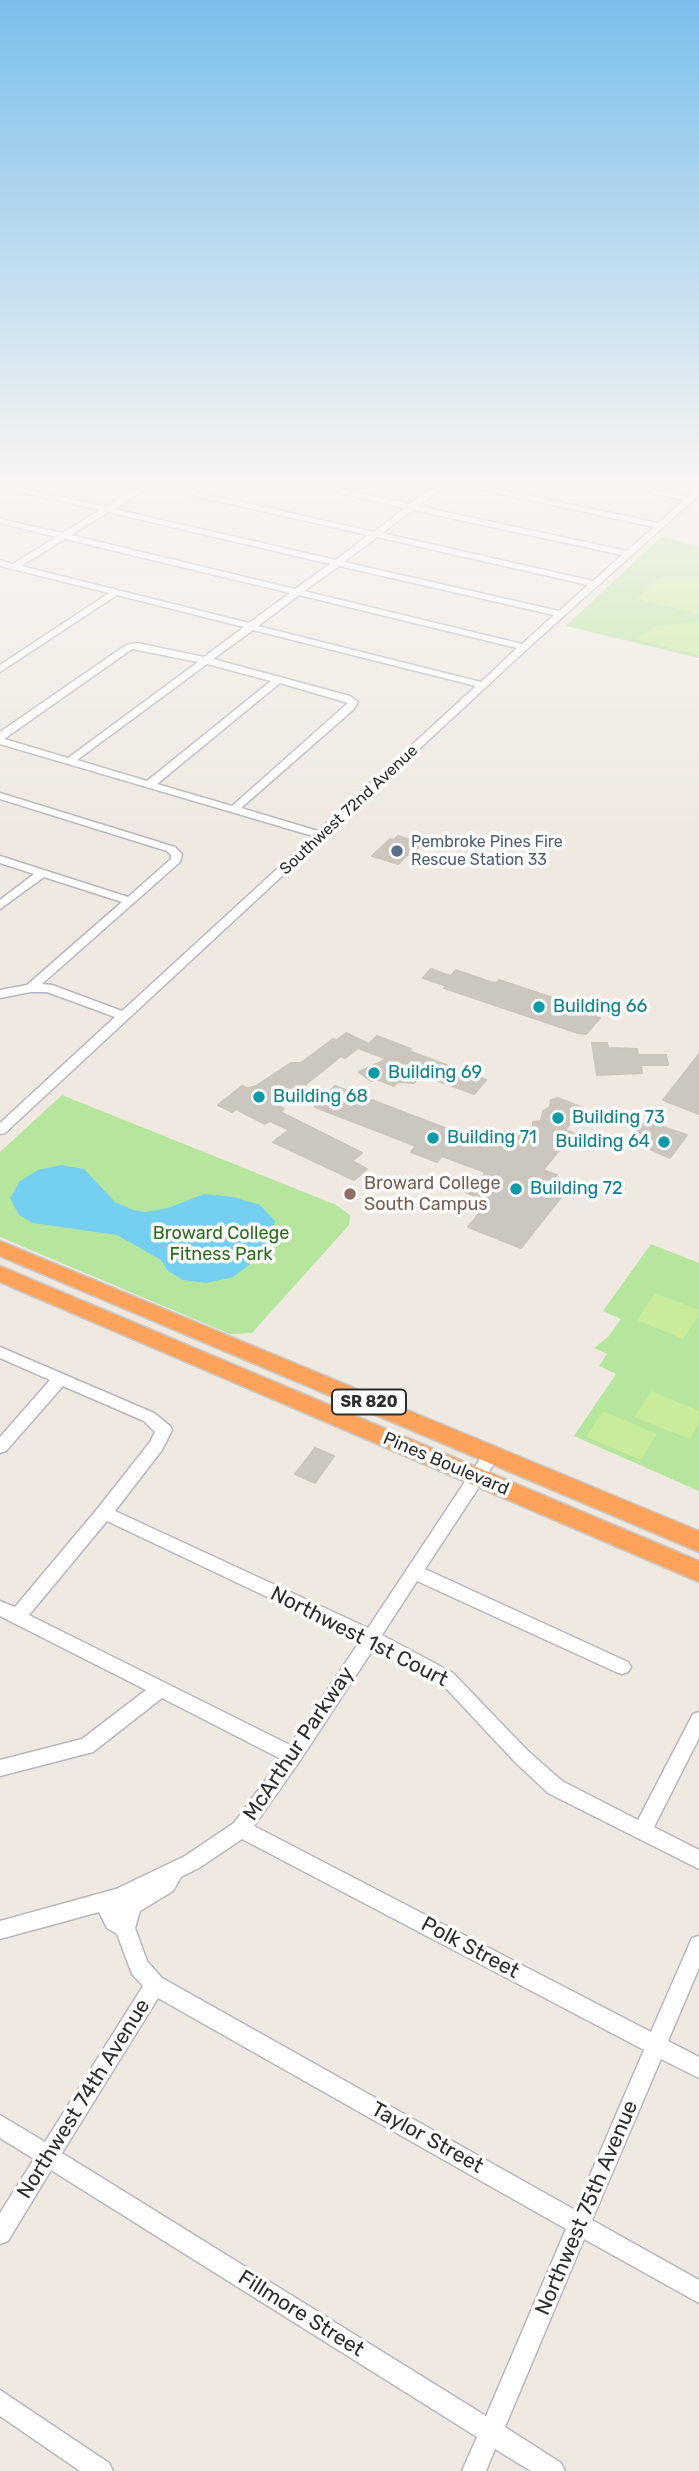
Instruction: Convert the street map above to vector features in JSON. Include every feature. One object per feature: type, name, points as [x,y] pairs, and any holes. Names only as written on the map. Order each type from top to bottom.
[{"type":"highway","name":"Pines Boulevard","points":[[0,1248],[699,1542]]},
{"type":"highway","name":"Pines Boulevard","points":[[0,1273],[699,1572]]},
{"type":"highway","points":[[210,1363],[227,1360],[247,1350]]},
{"type":"street","points":[[0,669],[105,599]]},
{"type":"street","points":[[141,599],[482,685]]},
{"type":"street","points":[[70,761],[286,599]]},
{"type":"street","points":[[326,599],[524,647]]},
{"type":"street","points":[[497,599],[560,614]]},
{"type":"street","name":"Southwest 72nd Avenue","points":[[0,1130],[577,599]]},
{"type":"street","points":[[0,739],[129,647],[137,646],[204,660],[353,702],[351,707],[233,809]]},
{"type":"street","points":[[150,784],[278,680]]},
{"type":"street","points":[[0,739],[321,835]]},
{"type":"street","points":[[0,796],[171,849],[177,855],[176,860],[127,900],[31,988]]},
{"type":"street","points":[[0,859],[127,900]]},
{"type":"street","points":[[0,906],[42,873]]},
{"type":"street","points":[[0,994],[31,988],[48,988],[124,1016]]},
{"type":"street","points":[[0,1352],[149,1417],[164,1430],[156,1446],[104,1513],[17,1617]]},
{"type":"street","points":[[0,1447],[61,1378]]},
{"type":"street","name":"McArthur Parkway","points":[[104,1905],[176,1869],[241,1829],[293,1756],[492,1454]]},
{"type":"street","name":"Northwest 1st Court","points":[[104,1513],[370,1638],[447,1678],[521,1756],[555,1787],[699,1860]]},
{"type":"street","points":[[414,1572],[622,1667]]},
{"type":"street","points":[[0,1608],[293,1756]]},
{"type":"street","points":[[0,1768],[87,1745],[122,1721],[160,1689]]},
{"type":"street","points":[[642,1831],[699,1720]]},
{"type":"street","name":"Polk Street","points":[[241,1829],[699,2068]]},
{"type":"street","name":"McArthur Parkway","points":[[0,1930],[81,1908],[141,1902],[166,1885],[176,1869]]},
{"type":"street","points":[[125,1928],[133,1903]]},
{"type":"street","name":"Northwest 74th Avenue","points":[[0,2233],[155,1986],[139,1967],[125,1928],[114,1921],[104,1905]]},
{"type":"street","name":"Northwest 75th Avenue","points":[[474,2471],[699,1945]]},
{"type":"street","name":"Taylor Street","points":[[155,1986],[699,2292]]},
{"type":"street","name":"Fillmore Street","points":[[0,2126],[553,2471]]},
{"type":"street","points":[[0,2402],[101,2471]]},
{"type":"green space","points":[[594,599],[699,599],[699,658],[566,626]]},
{"type":"green space","points":[[637,599],[699,599],[699,614]]},
{"type":"green space","points":[[699,622],[699,655],[635,639],[657,626]]},
{"type":"green space","name":"Broward College Fitness Park","points":[[62,1095],[336,1205],[350,1215],[349,1225],[252,1333],[230,1334],[0,1237],[0,1152]]},
{"type":"green space","points":[[651,1244],[699,1263],[699,1491],[574,1436],[616,1374],[599,1366],[607,1354],[594,1348],[609,1336],[621,1319],[603,1311]]},
{"type":"green space","points":[[655,1293],[699,1310],[699,1315],[683,1339],[637,1320]]},
{"type":"green space","points":[[651,1391],[699,1411],[699,1423],[690,1439],[634,1417]]},
{"type":"green space","points":[[603,1411],[657,1434],[641,1460],[586,1437]]},
{"type":"water","points":[[61,1165],[84,1169],[115,1202],[133,1210],[146,1212],[168,1208],[204,1194],[234,1197],[260,1205],[275,1221],[271,1239],[249,1265],[233,1277],[206,1283],[183,1280],[168,1271],[161,1260],[117,1235],[33,1223],[19,1215],[10,1198],[20,1181],[38,1170]]},
{"type":"building","name":"Pembroke Pines Fire Rescue Station 33","points":[[398,836],[422,843],[411,856],[407,855],[398,864],[372,856],[390,839],[394,840]]},
{"type":"building","name":"Building 66","points":[[431,969],[451,976],[456,970],[490,982],[496,983],[499,980],[598,1013],[595,1017],[600,1018],[586,1034],[578,1033],[444,988],[447,986],[423,978]]},
{"type":"building","points":[[346,1033],[369,1044],[377,1036],[486,1080],[474,1094],[422,1075],[414,1083],[398,1082],[394,1086],[376,1079],[371,1081],[359,1072],[387,1059],[358,1048],[345,1058],[341,1056],[279,1106],[284,1109],[280,1112],[362,1153],[352,1161],[367,1169],[354,1180],[273,1142],[289,1130],[270,1121],[265,1124],[236,1109],[232,1112],[218,1105],[242,1086],[256,1086],[291,1063],[301,1063],[333,1039],[337,1040]]},
{"type":"building","points":[[592,1043],[607,1043],[608,1048],[637,1049],[638,1055],[666,1055],[668,1065],[641,1065],[642,1073],[597,1075]]},
{"type":"building","points":[[699,1054],[699,1114],[663,1100]]},
{"type":"building","points":[[335,1086],[492,1146],[505,1131],[525,1138],[533,1128],[533,1122],[541,1121],[543,1111],[550,1107],[551,1100],[558,1098],[583,1108],[565,1130],[578,1135],[570,1144],[565,1143],[543,1170],[557,1175],[550,1185],[566,1191],[521,1248],[468,1227],[489,1202],[463,1191],[478,1187],[485,1172],[442,1156],[437,1162],[411,1152],[416,1146],[315,1107]]},
{"type":"building","name":"Building 64","points":[[645,1121],[687,1135],[670,1158],[643,1146],[651,1137],[637,1132]]},
{"type":"building","points":[[315,1448],[334,1456],[315,1483],[295,1474]]},
{"type":"place","name":"Pembroke Pines Fire Rescue Station 33","points":[[397,851]]},
{"type":"place","name":"Building 66","points":[[539,1007]]},
{"type":"place","name":"Building 69","points":[[374,1073]]},
{"type":"place","name":"Building 68","points":[[259,1097]]},
{"type":"place","name":"Building 73","points":[[558,1118]]},
{"type":"place","name":"Building 71","points":[[433,1138]]},
{"type":"place","name":"Building 64","points":[[664,1142]]},
{"type":"place","name":"Building 72","points":[[516,1189]]},
{"type":"place","name":"Broward College South Campus","points":[[350,1194]]}]
